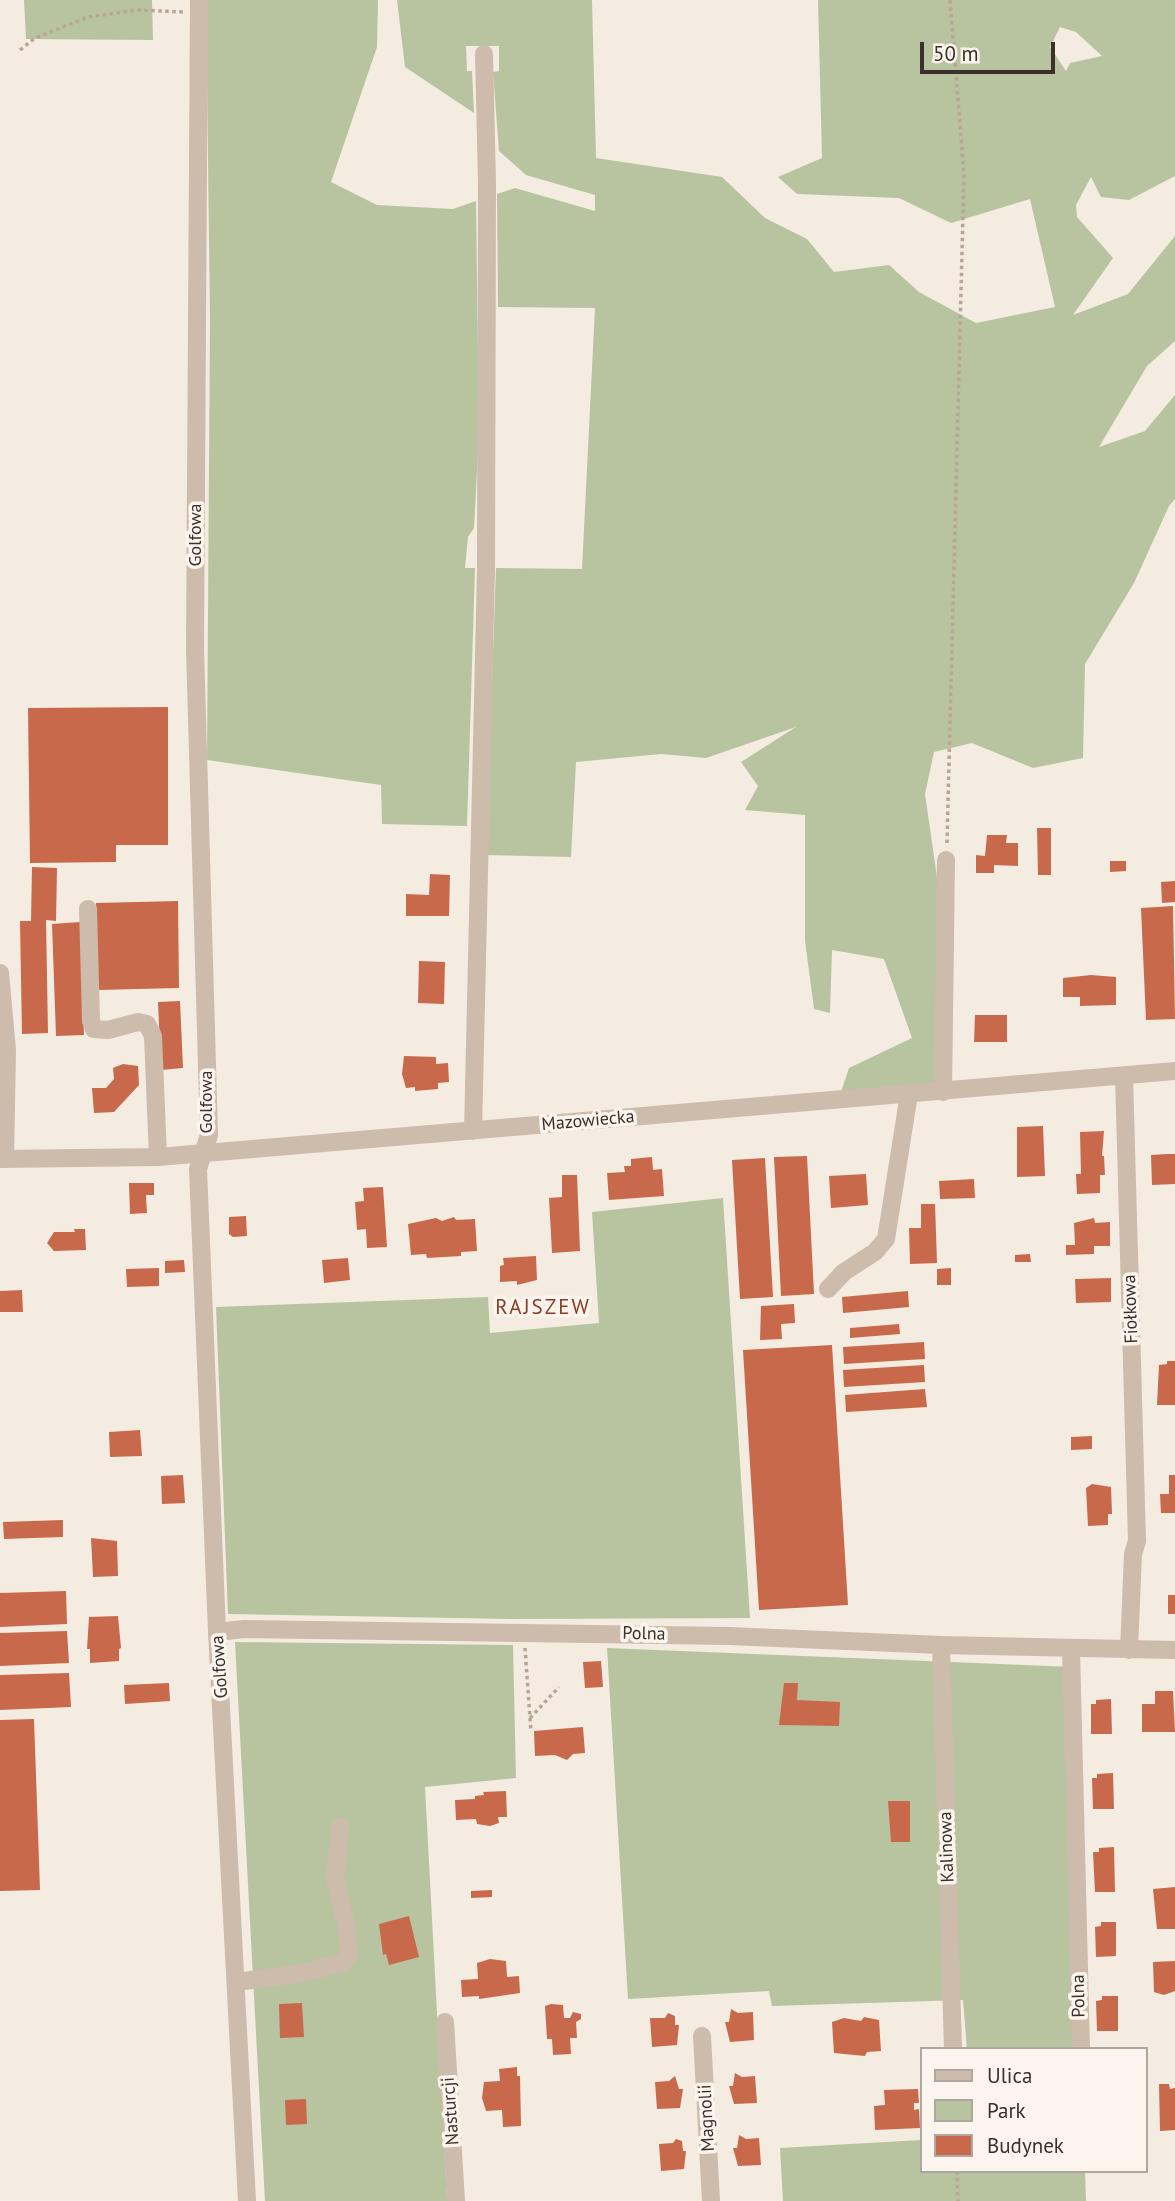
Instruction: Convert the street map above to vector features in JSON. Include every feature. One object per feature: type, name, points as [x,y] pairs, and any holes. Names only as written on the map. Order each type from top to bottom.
[{"type":"street","name":"Golfowa","points":[[199,6],[195,648],[209,1135],[198,1169],[217,1632],[247,2201]]},
{"type":"street","points":[[473,1131],[486,570],[487,184],[484,54]]},
{"type":"street","points":[[943,1092],[946,860]]},
{"type":"street","points":[[88,909],[91,1021],[94,1029],[108,1030],[138,1022],[148,1024],[153,1036],[158,1157]]},
{"type":"street","points":[[0,973],[7,1050],[3,1159]]},
{"type":"street","name":"Mazowiecka","points":[[3,1159],[158,1157],[1175,1071]]},
{"type":"street","name":"Fiołkowa","points":[[1124,1076],[1137,1541],[1133,1554],[1129,1650]]},
{"type":"street","points":[[828,1289],[845,1272],[875,1252],[886,1239],[909,1094]]},
{"type":"street","name":"Polna","points":[[217,1632],[258,1629],[523,1632],[1175,1650]]},
{"type":"street","name":"Kalinowa","points":[[941,1645],[953,2047]]},
{"type":"street","name":"Polna","points":[[1071,1648],[1081,2047]]},
{"type":"street","points":[[236,1982],[298,1974],[342,1963],[349,1954],[346,1924],[335,1878],[340,1827]]},
{"type":"street","name":"Nasturcji","points":[[445,2022],[457,2201]]},
{"type":"street","name":"Magnolii","points":[[702,2036],[711,2201]]},
{"type":"path","points":[[946,860],[964,174],[950,0]]},
{"type":"path","points":[[20,50],[35,38],[88,17],[199,6]]},
{"type":"path","points":[[523,1632],[531,1732]]},
{"type":"path","points":[[530,1718],[559,1687]]},
{"type":"path","points":[[957,2173],[958,2200]]},
{"type":"green space","points":[[24,0],[152,0],[153,40],[26,39]]},
{"type":"green space","points":[[206,0],[378,0],[377,47],[331,182],[377,205],[453,209],[476,201],[479,434],[474,528],[468,537],[465,568],[475,568],[467,826],[382,824],[381,785],[207,760],[210,320]]},
{"type":"green space","points":[[397,0],[592,0],[596,158],[722,177],[765,218],[807,239],[834,272],[889,265],[919,292],[976,323],[1055,307],[1030,199],[951,223],[899,198],[797,194],[778,177],[822,158],[818,0],[1175,0],[1175,176],[1129,200],[1101,197],[1091,177],[1076,205],[1077,217],[1113,258],[1073,315],[1128,294],[1175,236],[1175,341],[1147,366],[1099,447],[1145,431],[1175,395],[1175,499],[1169,506],[1134,583],[1085,664],[1083,758],[1033,768],[972,743],[934,752],[925,794],[948,954],[952,1086],[840,1095],[849,1068],[912,1038],[884,959],[832,950],[830,1013],[814,1009],[805,941],[805,815],[745,810],[758,786],[741,762],[796,727],[706,758],[661,754],[576,762],[571,857],[486,855],[496,568],[582,569],[595,308],[498,307],[497,194],[515,188],[595,211],[595,195],[526,175],[499,151],[493,72],[499,71],[499,46],[466,46],[467,71],[472,71],[474,113],[405,67]],"holes":[[[1060,27],[1076,32],[1102,56],[1070,63],[1066,71],[1050,47]]]},
{"type":"green space","points":[[723,1198],[750,1618],[512,1619],[228,1614],[216,1307],[488,1297],[490,1333],[599,1323],[592,1212]]},
{"type":"green space","points":[[235,1642],[513,1645],[516,1778],[425,1787],[447,2201],[265,2201]]},
{"type":"green space","points":[[607,1648],[1073,1667],[1082,2047],[967,2047],[963,2000],[772,2006],[769,1991],[628,1999]]},
{"type":"green space","points":[[920,2140],[920,2173],[1085,2173],[1086,2201],[783,2201],[780,2148]]},
{"type":"building","points":[[168,707],[168,845],[116,845],[116,862],[30,863],[28,708]]},
{"type":"building","points":[[1037,828],[1051,828],[1051,875],[1038,875]]},
{"type":"building","points":[[987,835],[1007,835],[1006,843],[1018,843],[1018,866],[994,865],[994,873],[976,873],[976,855],[985,856]]},
{"type":"building","points":[[1110,861],[1126,861],[1126,871],[1110,872]]},
{"type":"building","points":[[32,867],[57,868],[56,921],[46,920],[48,1033],[22,1034],[20,921],[31,921]]},
{"type":"building","points":[[430,874],[450,875],[449,916],[406,916],[406,894],[429,895]]},
{"type":"building","points":[[1175,881],[1175,902],[1162,903],[1161,882]]},
{"type":"building","points":[[178,901],[179,988],[98,990],[96,903]]},
{"type":"building","points":[[1173,906],[1175,1019],[1146,1020],[1141,908]]},
{"type":"building","points":[[80,922],[84,1035],[56,1036],[52,924]]},
{"type":"building","points":[[419,961],[445,962],[444,1004],[418,1003]]},
{"type":"building","points":[[1091,975],[1116,977],[1116,1005],[1080,1006],[1080,997],[1063,997],[1063,978]]},
{"type":"building","points":[[180,1001],[183,1068],[161,1070],[158,1002]]},
{"type":"building","points":[[975,1015],[1007,1015],[1007,1042],[974,1042]]},
{"type":"building","points":[[404,1056],[436,1057],[436,1064],[448,1063],[449,1082],[438,1083],[438,1089],[415,1091],[415,1087],[406,1088],[402,1074]]},
{"type":"building","points":[[123,1064],[138,1066],[139,1085],[114,1112],[94,1113],[92,1088],[106,1088],[114,1079],[113,1068]]},
{"type":"building","points":[[1043,1126],[1045,1176],[1017,1177],[1017,1127]]},
{"type":"building","points":[[1104,1131],[1102,1156],[1105,1175],[1100,1175],[1100,1193],[1077,1194],[1076,1174],[1081,1174],[1080,1132]]},
{"type":"building","points":[[1175,1154],[1175,1184],[1152,1185],[1151,1155]]},
{"type":"building","points":[[807,1156],[814,1294],[781,1296],[774,1157]]},
{"type":"building","points":[[652,1157],[653,1170],[662,1169],[664,1196],[609,1200],[607,1173],[625,1172],[624,1166],[631,1166],[631,1159]]},
{"type":"building","points":[[765,1158],[773,1297],[740,1299],[732,1160]]},
{"type":"building","points":[[866,1174],[868,1205],[831,1208],[829,1176]]},
{"type":"building","points":[[562,1175],[577,1175],[580,1251],[552,1253],[549,1198],[562,1197]]},
{"type":"building","points":[[974,1179],[975,1198],[940,1199],[939,1181]]},
{"type":"building","points":[[129,1183],[154,1183],[154,1195],[146,1195],[147,1213],[130,1214]]},
{"type":"building","points":[[383,1187],[387,1247],[367,1248],[366,1229],[357,1230],[355,1202],[364,1201],[363,1188]]},
{"type":"building","points":[[921,1204],[935,1204],[937,1263],[910,1264],[909,1228],[921,1228]]},
{"type":"building","points":[[246,1216],[247,1236],[233,1237],[229,1234],[229,1217]]},
{"type":"building","points":[[454,1217],[456,1220],[475,1219],[477,1251],[461,1252],[461,1256],[427,1258],[426,1254],[411,1255],[408,1224],[436,1218],[442,1221]]},
{"type":"building","points":[[1094,1218],[1095,1223],[1110,1222],[1110,1246],[1094,1246],[1094,1254],[1066,1255],[1066,1245],[1075,1245],[1074,1223]]},
{"type":"building","points":[[74,1229],[85,1229],[86,1250],[54,1251],[47,1243],[54,1232],[75,1232]]},
{"type":"building","points":[[1030,1254],[1031,1262],[1015,1262],[1015,1255]]},
{"type":"building","points":[[536,1256],[537,1280],[517,1285],[517,1281],[500,1282],[503,1258]]},
{"type":"building","points":[[348,1258],[350,1280],[324,1283],[322,1260]]},
{"type":"building","points":[[184,1260],[185,1272],[165,1273],[165,1261]]},
{"type":"building","points":[[159,1268],[159,1286],[127,1287],[126,1269]]},
{"type":"building","points":[[951,1268],[951,1285],[937,1285],[937,1269]]},
{"type":"building","points":[[1111,1278],[1111,1302],[1076,1303],[1075,1279]]},
{"type":"building","points":[[22,1290],[23,1312],[0,1312],[0,1291]]},
{"type":"building","points":[[908,1291],[909,1307],[843,1313],[842,1297]]},
{"type":"building","points":[[794,1304],[795,1323],[781,1324],[782,1339],[760,1340],[761,1306]]},
{"type":"building","points":[[899,1324],[900,1334],[850,1338],[850,1328]]},
{"type":"building","points":[[924,1342],[925,1359],[844,1364],[843,1347]]},
{"type":"building","points":[[832,1345],[848,1605],[759,1610],[743,1350]]},
{"type":"building","points":[[1167,1361],[1175,1361],[1175,1405],[1157,1405],[1159,1365],[1167,1364]]},
{"type":"building","points":[[924,1365],[925,1382],[844,1387],[843,1370]]},
{"type":"building","points":[[925,1389],[927,1407],[846,1412],[845,1395]]},
{"type":"building","points":[[140,1430],[142,1456],[110,1457],[109,1432]]},
{"type":"building","points":[[1092,1436],[1092,1449],[1071,1450],[1071,1437]]},
{"type":"building","points":[[183,1475],[185,1503],[162,1504],[161,1476]]},
{"type":"building","points":[[1169,1475],[1175,1475],[1175,1513],[1161,1513],[1160,1494],[1169,1494]]},
{"type":"building","points":[[1092,1484],[1111,1487],[1112,1514],[1108,1514],[1108,1525],[1088,1526],[1086,1488]]},
{"type":"building","points":[[63,1520],[63,1537],[4,1539],[3,1522]]},
{"type":"building","points":[[91,1538],[117,1541],[118,1576],[93,1577]]},
{"type":"building","points":[[66,1591],[67,1624],[0,1627],[0,1593]]},
{"type":"building","points":[[1168,1595],[1175,1595],[1175,1614],[1168,1614]]},
{"type":"building","points":[[118,1616],[121,1648],[119,1661],[90,1663],[90,1649],[87,1649],[89,1617]]},
{"type":"building","points":[[67,1631],[69,1663],[0,1666],[0,1633]]},
{"type":"building","points":[[601,1661],[603,1687],[585,1688],[583,1662]]},
{"type":"building","points":[[69,1673],[71,1707],[0,1710],[0,1675]]},
{"type":"building","points":[[169,1683],[170,1701],[125,1704],[124,1685]]},
{"type":"building","points":[[784,1683],[798,1683],[797,1700],[840,1702],[839,1726],[779,1725]]},
{"type":"building","points":[[1155,1691],[1173,1691],[1175,1732],[1142,1732],[1142,1704],[1155,1704]]},
{"type":"building","points":[[1111,1699],[1112,1734],[1091,1734],[1091,1704],[1096,1704],[1096,1700]]},
{"type":"building","points":[[34,1719],[40,1890],[0,1891],[0,1720]]},
{"type":"building","points":[[583,1727],[585,1753],[573,1754],[567,1760],[555,1755],[535,1756],[534,1731]]},
{"type":"building","points":[[1113,1773],[1114,1809],[1093,1809],[1092,1778],[1097,1778],[1097,1774]]},
{"type":"building","points":[[506,1791],[507,1817],[498,1817],[499,1823],[490,1826],[477,1824],[476,1819],[456,1820],[455,1800],[475,1799],[475,1796],[484,1795],[483,1792]]},
{"type":"building","points":[[888,1801],[910,1801],[910,1842],[891,1842]]},
{"type":"building","points":[[1114,1847],[1115,1892],[1095,1892],[1093,1852],[1099,1852],[1099,1848]]},
{"type":"building","points":[[1175,1887],[1175,1929],[1157,1929],[1153,1889]]},
{"type":"building","points":[[492,1890],[492,1897],[471,1898],[471,1891]]},
{"type":"building","points":[[409,1916],[419,1957],[389,1965],[386,1954],[383,1955],[379,1924]]},
{"type":"building","points":[[1101,1922],[1116,1922],[1116,1956],[1096,1957],[1095,1927],[1101,1926]]},
{"type":"building","points":[[490,1959],[506,1961],[507,1977],[519,1976],[520,1993],[479,1999],[479,1996],[462,1997],[461,1980],[478,1979],[477,1963]]},
{"type":"building","points":[[1175,1961],[1175,1991],[1164,1995],[1154,1992],[1153,1962]]},
{"type":"building","points":[[1102,1996],[1118,1996],[1118,2031],[1097,2031],[1096,2001],[1102,2000]]},
{"type":"building","points":[[302,2003],[304,2037],[280,2038],[279,2004]]},
{"type":"building","points":[[563,2005],[564,2018],[570,2018],[573,2012],[581,2014],[581,2019],[576,2022],[577,2038],[570,2038],[571,2054],[553,2055],[552,2039],[547,2039],[545,2006]]},
{"type":"building","points":[[731,2009],[738,2013],[753,2012],[754,2040],[730,2042],[725,2022],[729,2022]]},
{"type":"building","points":[[668,2013],[675,2016],[675,2025],[679,2025],[677,2045],[652,2047],[650,2018],[665,2018]]},
{"type":"building","points":[[864,2017],[879,2020],[881,2051],[867,2052],[865,2056],[834,2053],[832,2022],[844,2018],[861,2021]]},
{"type":"building","points":[[517,2067],[517,2076],[520,2076],[521,2126],[503,2127],[502,2110],[486,2111],[482,2098],[484,2082],[500,2081],[499,2069]]},
{"type":"building","points":[[735,2073],[742,2077],[755,2076],[757,2103],[734,2104],[729,2086],[733,2086]]},
{"type":"building","points":[[675,2076],[679,2089],[683,2089],[680,2108],[657,2109],[655,2082],[669,2081]]},
{"type":"building","points":[[1159,2084],[1169,2084],[1170,2089],[1175,2088],[1175,2130],[1160,2131]]},
{"type":"building","points":[[918,2089],[919,2103],[914,2103],[914,2110],[919,2109],[920,2128],[875,2130],[874,2106],[885,2105],[884,2090]]},
{"type":"building","points":[[306,2099],[307,2124],[286,2125],[285,2100]]},
{"type":"building","points":[[739,2135],[746,2139],[759,2138],[761,2165],[738,2166],[733,2148],[737,2148]]},
{"type":"building","points":[[676,2139],[682,2141],[683,2151],[686,2151],[684,2169],[661,2171],[659,2144],[673,2143]]},
{"type":"district","name":"RAJSZEW","points":[[543,1308]]}]
